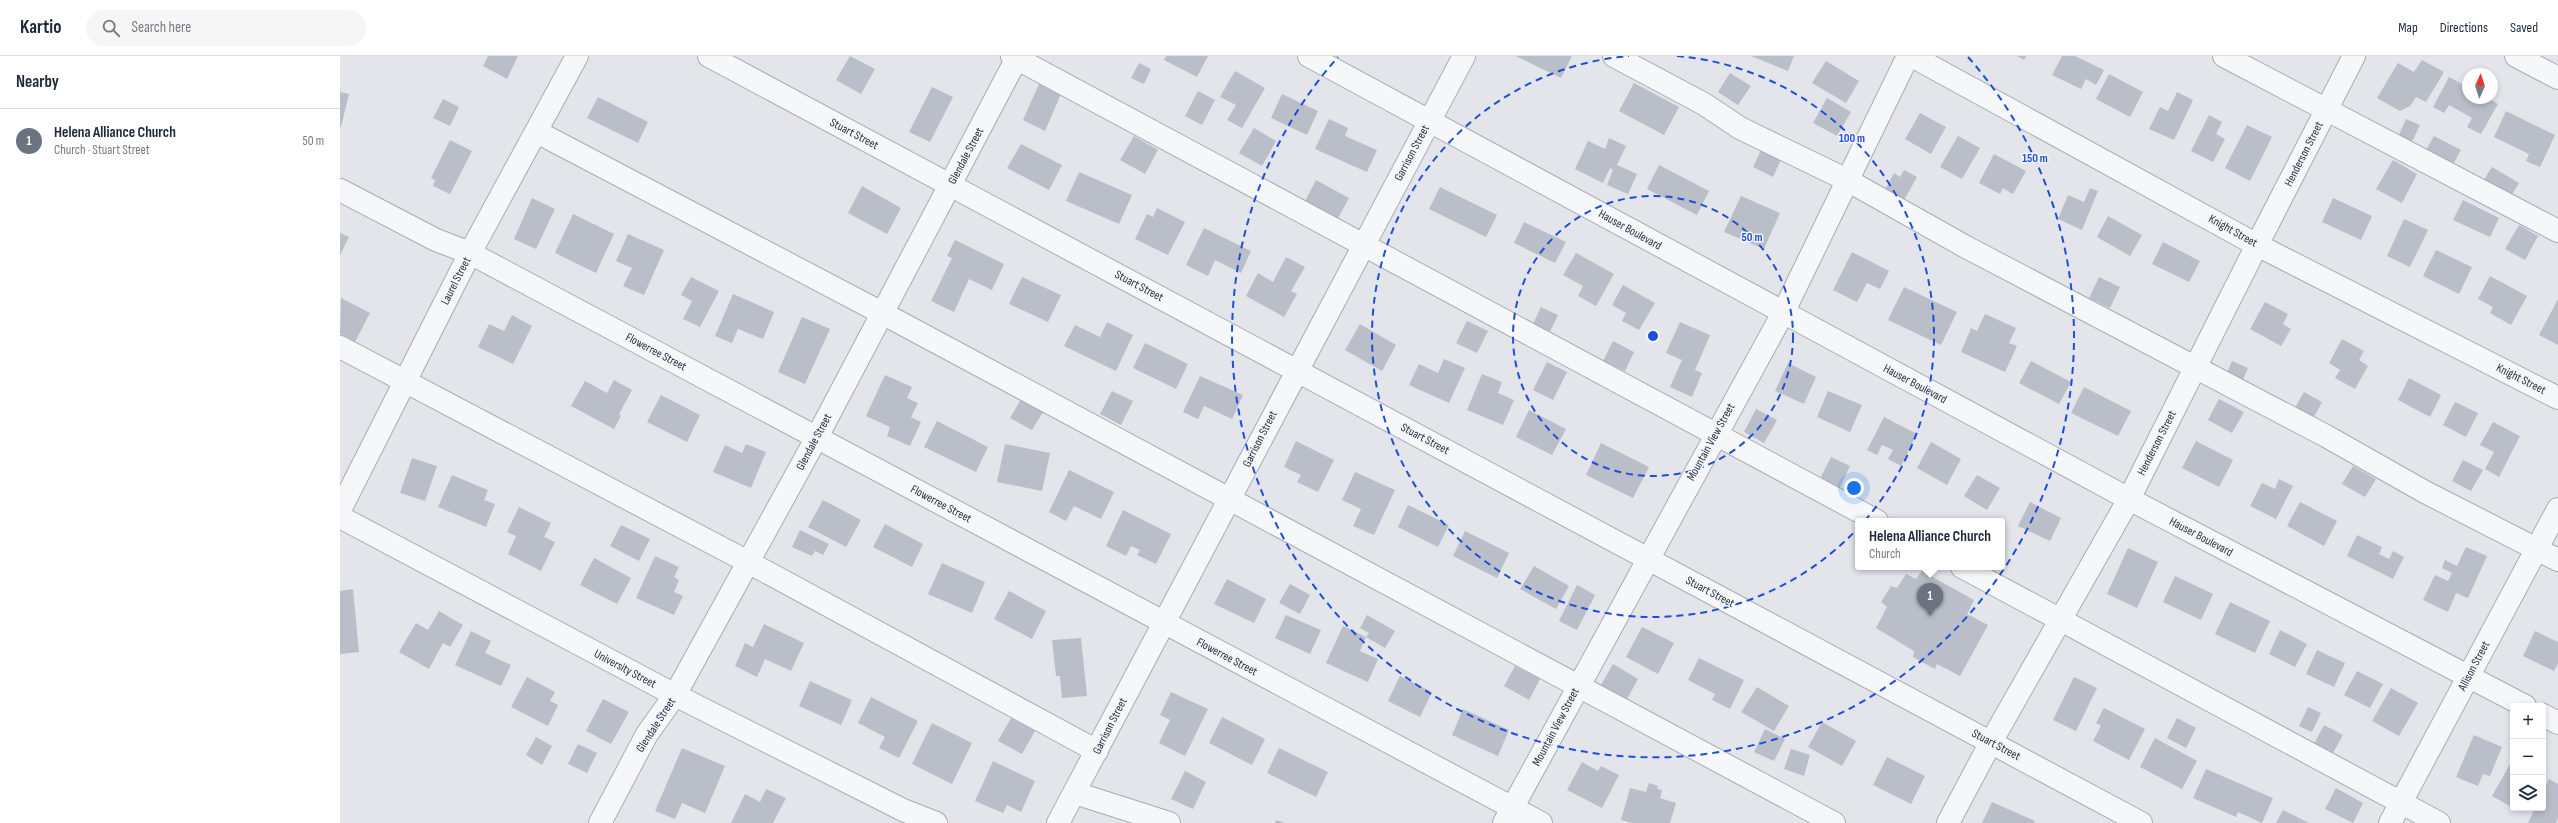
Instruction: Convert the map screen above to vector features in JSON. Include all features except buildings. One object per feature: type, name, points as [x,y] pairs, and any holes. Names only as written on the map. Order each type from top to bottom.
[{"type":"street","name":"Laurel Street","points":[[340,510],[470,253],[577,56]]},
{"type":"street","name":"Stuart Street","points":[[709,56],[2141,823]]},
{"type":"street","name":"Hauser Boulevard","points":[[1309,56],[1783,314],[2129,499],[2519,703]]},
{"type":"street","name":"Garrison Street","points":[[1058,823],[1097,751],[1162,623],[1230,498],[1362,244],[1464,56]]},
{"type":"street","points":[[1614,56],[1704,104],[1740,128],[1847,180],[1966,247],[2536,550],[2558,560]]},
{"type":"street","name":"Mountain View Street","points":[[1508,815],[1647,558],[1783,314],[1908,56]]},
{"type":"street","name":"Knight Street","points":[[1912,56],[2257,245],[2558,398]]},
{"type":"street","points":[[2224,56],[2558,231]]},
{"type":"street","name":"Henderson Street","points":[[1948,823],[1991,742],[2129,499],[2354,56]]},
{"type":"street","points":[[2516,56],[2558,78]]},
{"type":"street","points":[[1016,57],[1871,518]]},
{"type":"street","name":"Glendale Street","points":[[600,823],[647,734],[675,695],[816,437],[951,186],[1016,57]]},
{"type":"street","points":[[537,132],[1230,498],[1834,823]]},
{"type":"street","name":"Flowerree Street","points":[[340,190],[436,240],[470,253],[816,437],[1162,623],[1508,815],[1541,823]]},
{"type":"street","points":[[340,347],[748,562],[1097,751]]},
{"type":"street","name":"Allison Street","points":[[2390,823],[2558,509]]},
{"type":"street","name":"University Street","points":[[340,517],[675,695],[903,810],[936,823]]},
{"type":"street","points":[[1968,570],[2439,823]]},
{"type":"street","points":[[2546,717],[2558,723]]},
{"type":"street","points":[[1075,793],[1169,823]]},
{"type":"place","name":"Helena Alliance Church","points":[[1930,616]]}]
